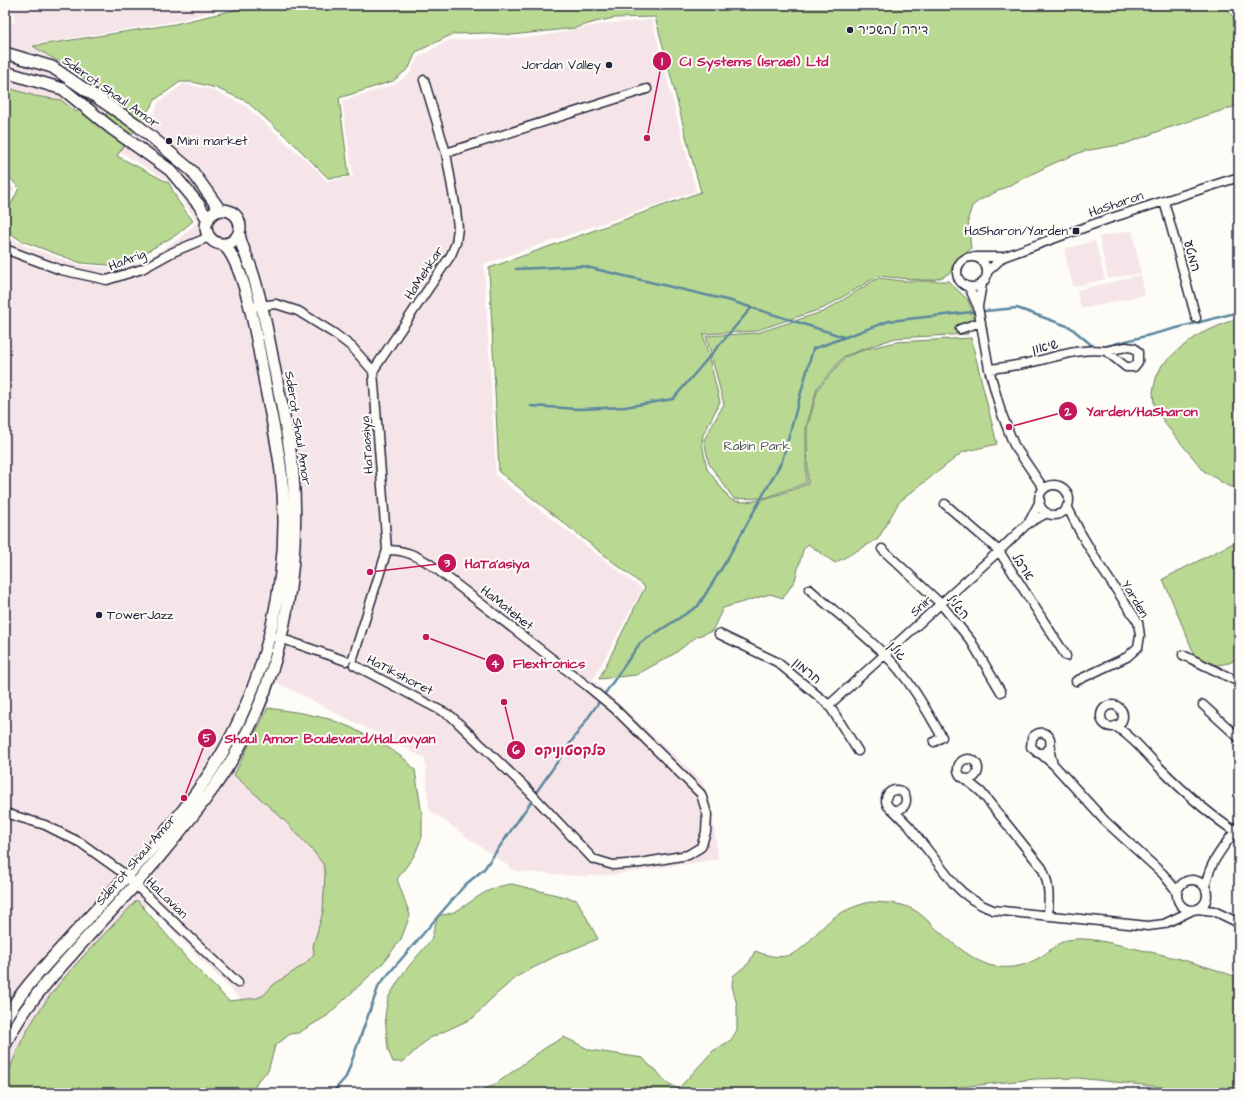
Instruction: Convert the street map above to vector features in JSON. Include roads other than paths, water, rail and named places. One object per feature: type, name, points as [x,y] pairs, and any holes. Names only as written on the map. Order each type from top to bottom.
[{"type":"street","name":"Sderot Shaul Amor","points":[[5,53],[52,67],[136,124],[192,171],[220,210]]},
{"type":"street","name":"Sderot Shaul Amor","points":[[5,72],[63,89],[110,128],[170,170],[199,205],[208,220]]},
{"type":"street","name":"HaMehkar","points":[[373,371],[451,255],[456,243],[458,228],[456,210],[446,153],[424,80]]},
{"type":"street","points":[[446,153],[647,89]]},
{"type":"street","name":"HaSharon","points":[[977,257],[1003,257],[1164,201],[1239,179]]},
{"type":"street","name":"המטע","points":[[1164,201],[1196,318]]},
{"type":"street","points":[[220,210],[225,210],[236,215],[241,225],[239,234],[234,241],[224,244],[218,243],[209,237],[206,226],[208,220],[215,212],[220,210]]},
{"type":"street","name":"Sderot Shaul Amor","points":[[5,1045],[17,1020],[47,981],[157,860],[205,801],[242,743],[268,681],[286,612],[294,558],[295,499],[293,471],[288,438],[261,305],[239,234]]},
{"type":"street","name":"HaArig","points":[[5,249],[61,270],[107,280],[142,269],[173,252],[209,237]]},
{"type":"street","name":"Sderot Shaul Amor","points":[[5,1019],[38,973],[148,852],[196,794],[217,762],[244,710],[257,678],[269,636],[275,610],[282,558],[282,479],[276,440],[250,307],[234,258],[230,250],[224,244]]},
{"type":"street","points":[[978,307],[982,284],[985,280],[987,272],[985,263],[977,257],[967,257],[962,259],[957,268],[957,278],[960,282],[969,287],[982,284]]},
{"type":"street","name":"HaSharon","points":[[987,272],[1003,257]]},
{"type":"street","points":[[969,287],[978,307],[989,369],[1001,412],[1014,446],[1044,489]]},
{"type":"street","points":[[250,307],[276,304],[298,311],[335,334],[352,348],[373,371]]},
{"type":"street","points":[[960,329],[981,322]]},
{"type":"street","name":"שיאון","points":[[989,369],[1023,364],[1075,352],[1096,349],[1106,351]]},
{"type":"street","name":"HaTaasiya","points":[[351,661],[387,550],[373,371]]},
{"type":"street","points":[[1052,514],[1064,512],[1069,500],[1066,489],[1054,485],[1044,489],[1041,493],[1040,501],[1042,508],[1052,514],[1064,518],[1077,526]]},
{"type":"street","name":"Snir","points":[[829,705],[1027,524],[1040,501]]},
{"type":"street","name":"ארבל","points":[[945,504],[999,551],[1066,656]]},
{"type":"street","name":"Yarden","points":[[1067,506],[1100,566],[1138,622],[1140,636],[1138,647],[1127,657],[1076,681]]},
{"type":"street","name":"Snir","points":[[1027,524],[1052,514]]},
{"type":"street","name":"הגליל","points":[[882,549],[941,604],[971,641],[1001,692]]},
{"type":"street","name":"HaMatehet","points":[[387,550],[399,550],[413,554],[430,564],[615,709],[701,794],[707,814],[706,832],[700,847],[688,855],[640,863],[612,865],[593,859],[526,788],[451,716],[436,707]]},
{"type":"street","name":"גולן","points":[[809,589],[885,654],[921,701],[942,737],[934,742]]},
{"type":"street","name":"חרמון","points":[[719,634],[777,662],[829,705],[858,751]]},
{"type":"street","name":"HaTikshoret","points":[[269,636],[280,638],[351,661],[436,707]]},
{"type":"street","points":[[1183,655],[1239,682]]},
{"type":"street","points":[[1203,705],[1239,738]]},
{"type":"street","points":[[1123,717],[1120,723],[1115,726],[1109,726],[1102,720],[1102,714],[1105,709],[1110,706],[1118,708],[1122,712],[1123,717],[1124,724],[1131,738]]},
{"type":"street","points":[[1115,726],[1131,738],[1171,779],[1238,830],[1205,872],[1179,888],[1178,906],[1172,917],[1161,925]]},
{"type":"street","points":[[1054,765],[1051,758],[1051,742],[1049,736],[1041,733],[1036,734],[1031,741],[1031,747],[1035,752],[1041,754],[1054,765],[1100,816],[1161,872],[1175,889],[1181,906],[1185,908],[1214,911],[1236,921]]},
{"type":"street","points":[[1041,754],[1047,752],[1051,747]]},
{"type":"street","points":[[981,792],[977,780],[979,767],[972,759],[966,759],[959,764],[958,770],[960,775],[981,792],[1046,874],[1049,888],[1048,916]]},
{"type":"street","points":[[965,779],[971,779],[977,774]]},
{"type":"street","points":[[909,826],[904,814],[904,806],[906,801],[905,795],[902,791],[893,789],[887,794],[885,800],[888,806],[909,826],[954,884],[971,899],[993,910],[1148,926],[1161,925],[1203,905],[1206,893],[1207,878],[1213,863]]},
{"type":"street","points":[[893,810],[899,810],[904,806]]},
{"type":"street","name":"HaLavian","points":[[5,814],[45,824],[81,843],[135,884],[238,983]]},
{"type":"street","points":[[1161,872],[1178,880],[1200,883],[1210,903],[1236,921]]},
{"type":"waterway","points":[[516,269],[582,266],[731,301],[844,337]]},
{"type":"waterway","points":[[531,406],[580,409],[625,407],[673,399],[752,307]]},
{"type":"waterway","points":[[985,311],[1017,308],[1070,327],[1095,348]]},
{"type":"waterway","points":[[535,794],[640,643],[698,606],[725,563],[782,461],[813,349],[889,321],[972,312]]},
{"type":"waterway","points":[[1103,347],[1239,312]]},
{"type":"waterway","points":[[332,1093],[346,1077],[379,985],[465,885],[484,869],[533,799]]},
{"type":"place","name":"דירה להשכיר","points":[[850,30]]},
{"type":"place","name":"Jordan Valley","points":[[609,65]]},
{"type":"place","name":"CI Systems (Israel) Ltd","points":[[647,138]]},
{"type":"place","name":"Mini market","points":[[169,141]]},
{"type":"place","name":"HaSharon/Yarden","points":[[1076,231]]},
{"type":"place","name":"Yarden/HaSharon","points":[[1009,427]]},
{"type":"place","name":"HaTa'asiya","points":[[370,572]]},
{"type":"place","name":"TowerJazz","points":[[99,615]]},
{"type":"place","name":"Flextronics","points":[[426,637]]},
{"type":"place","name":"פלקסטוניקס","points":[[504,702]]},
{"type":"place","name":"Shaul Amor Boulevard/HaLavyan","points":[[184,798]]},
{"type":"park label","name":"Rabin Park","points":[[757,446]]}]
